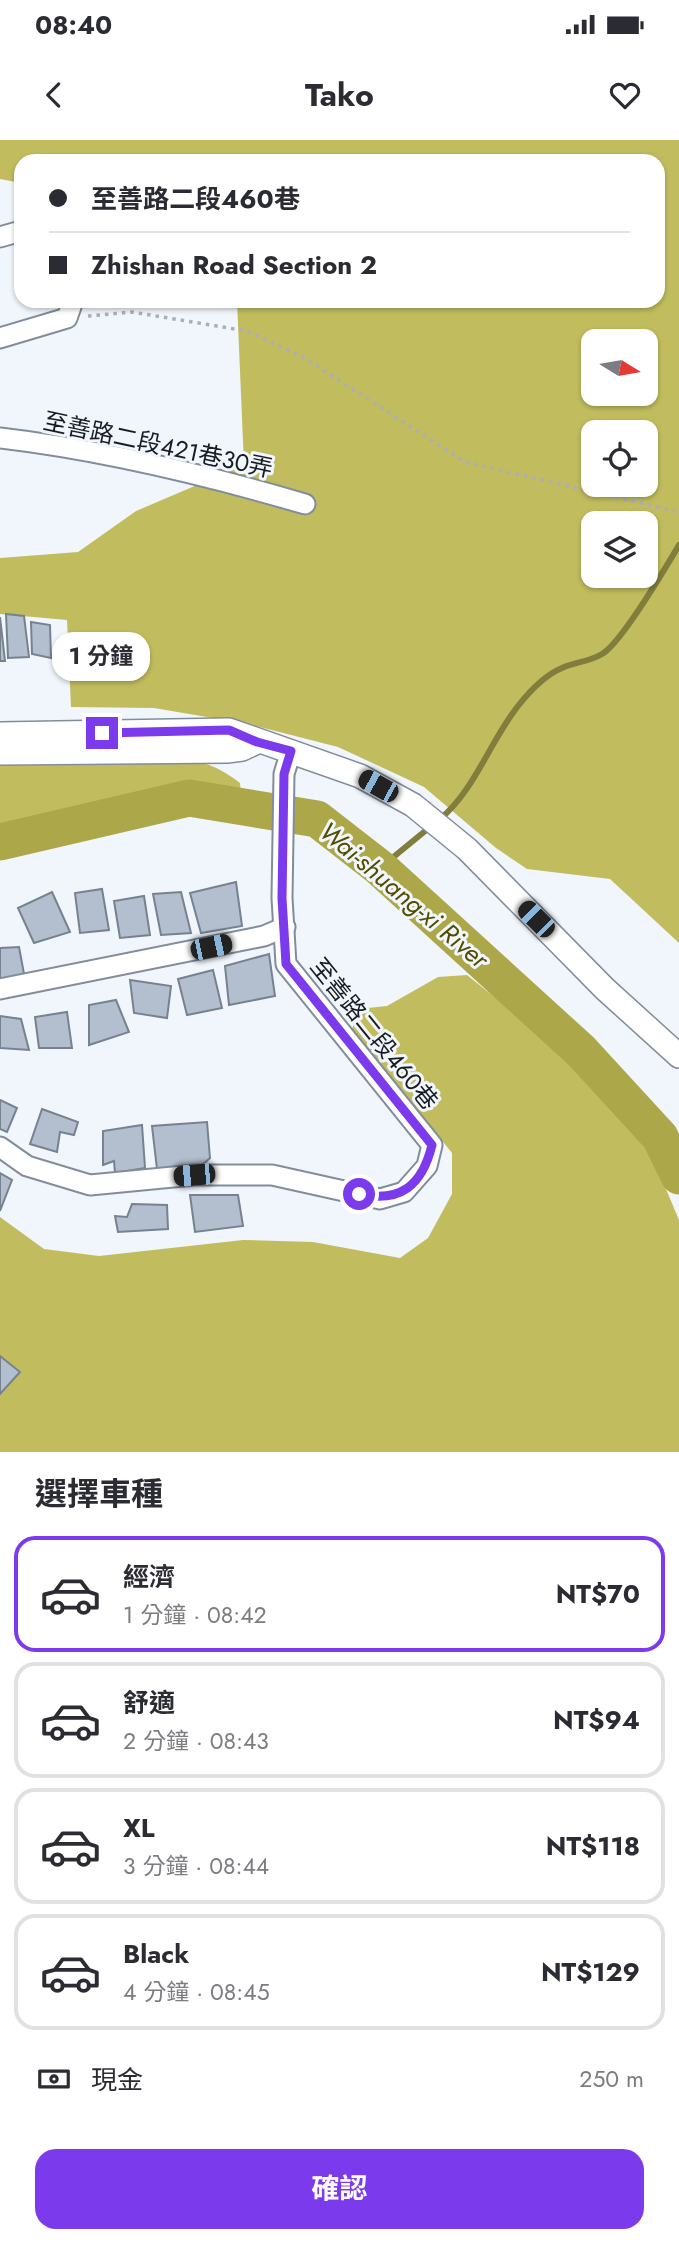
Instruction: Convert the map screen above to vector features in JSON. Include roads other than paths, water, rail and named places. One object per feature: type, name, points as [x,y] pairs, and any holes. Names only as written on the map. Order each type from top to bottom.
[{"type":"street","points":[[0,338],[70,309]]},
{"type":"street","name":"至善路二段421巷30弄","points":[[0,438],[79,450],[232,482],[305,504]]},
{"type":"street","points":[[0,734],[229,730],[360,776],[413,805],[467,849],[605,989],[679,1056]]},
{"type":"street","points":[[0,753],[227,751],[242,750],[257,742]]},
{"type":"street","name":"至善路二段460巷","points":[[0,1147],[27,1166],[90,1185],[194,1175],[272,1175],[380,1199],[404,1192],[427,1166],[432,1145],[286,964],[282,898],[284,774],[291,751]]},
{"type":"street","points":[[0,989],[264,936],[285,927]]},
{"type":"waterway","points":[[439,820],[452,808],[472,781],[508,720],[527,695],[556,671],[597,657],[610,647],[643,604],[679,545]]},
{"type":"waterway","name":"Wai-shuang-xi River","points":[[0,842],[189,798],[317,819],[380,868],[581,1051],[660,1137],[679,1176]]},
{"type":"waterway","points":[[380,868],[430,827]]}]
